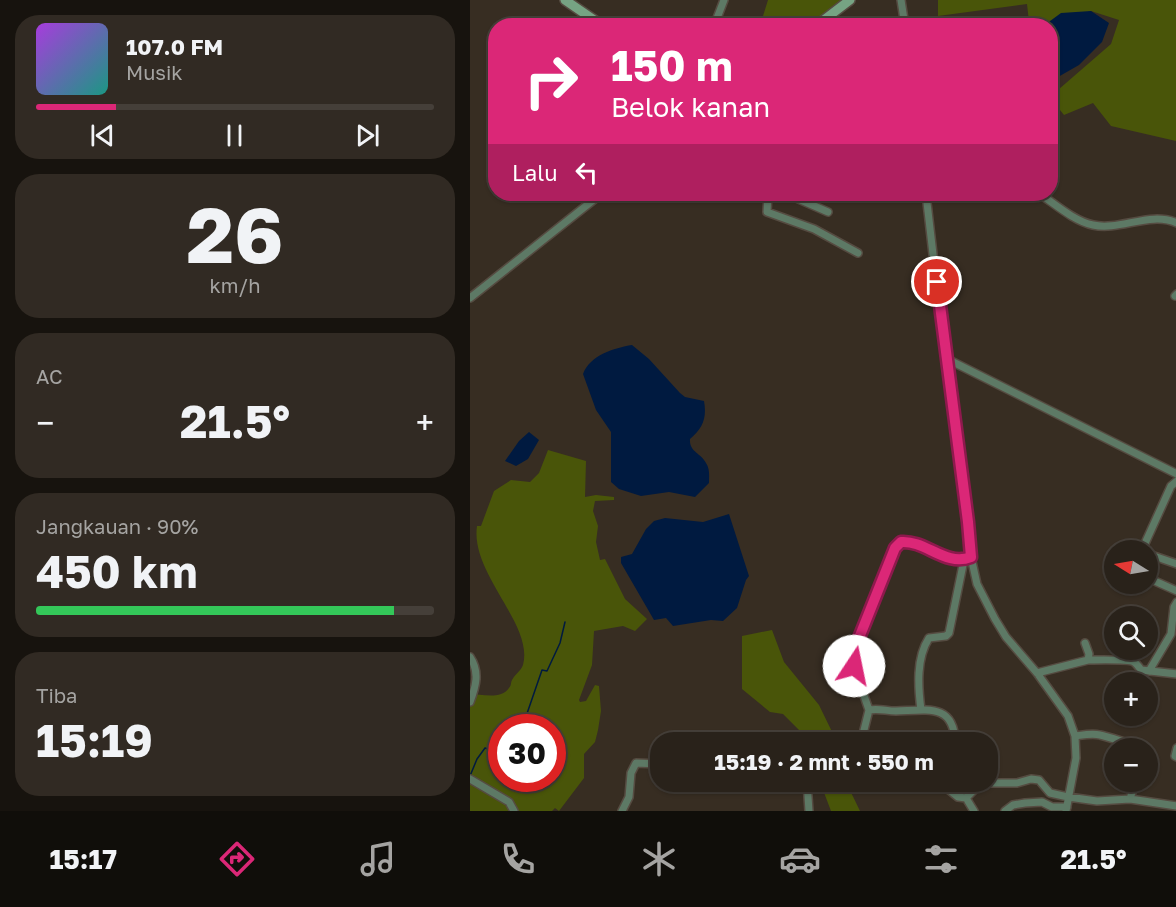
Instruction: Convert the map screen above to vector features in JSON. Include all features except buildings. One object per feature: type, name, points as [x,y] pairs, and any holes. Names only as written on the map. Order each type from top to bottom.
[{"type":"street","points":[[565,0],[591,18]]},
{"type":"street","points":[[717,18],[724,0]]},
{"type":"street","points":[[826,18],[850,0]]},
{"type":"street","points":[[901,0],[904,18]]},
{"type":"street","points":[[470,298],[592,201]]},
{"type":"street","points":[[768,201],[767,212],[814,229],[858,253]]},
{"type":"street","points":[[803,201],[828,212]]},
{"type":"street","points":[[921,711],[918,688],[926,643],[929,638],[946,636],[949,633],[968,558],[968,522],[927,201]]},
{"type":"street","points":[[1051,201],[1092,225],[1159,219],[1176,223]]},
{"type":"street","points":[[947,359],[1176,474]]},
{"type":"street","points":[[1147,540],[1171,486],[1176,481]]},
{"type":"street","points":[[864,732],[869,710],[854,666],[857,643],[895,548],[901,542],[911,542],[951,560],[968,558]]},
{"type":"street","points":[[968,558],[977,584],[995,620],[1006,638],[1037,673],[1068,716],[1075,736],[1076,758],[1066,809],[1052,807],[1042,802],[1013,805],[1005,811]]},
{"type":"street","points":[[1158,558],[1176,564]]},
{"type":"street","points":[[1158,583],[1176,591]]},
{"type":"street","points":[[1150,670],[1171,634],[1176,602]]},
{"type":"street","points":[[1085,643],[1089,654],[1088,660]]},
{"type":"street","points":[[470,657],[476,667],[477,675],[470,702]]},
{"type":"street","points":[[1037,673],[1088,660],[1126,659],[1134,662],[1141,670],[1176,674]]},
{"type":"street","points":[[869,710],[880,708],[888,711],[941,711],[951,720],[955,732]]},
{"type":"street","points":[[1075,736],[1100,735],[1109,738]]},
{"type":"street","points":[[1176,748],[1176,757]]},
{"type":"street","points":[[622,811],[629,796],[631,772],[636,763],[650,764]]},
{"type":"street","points":[[965,798],[981,783],[1017,783],[1031,779],[1039,780],[1050,792],[1068,797],[1097,801],[1130,799],[1176,806]]},
{"type":"street","points":[[471,780],[509,802],[514,811]]},
{"type":"street","points":[[808,792],[809,811]]},
{"type":"street","points":[[952,792],[958,797],[965,798],[974,811]]},
{"type":"street","points":[[1130,799],[1132,792]]},
{"type":"green space","points":[[768,0],[850,0],[826,18],[765,18],[763,16]]},
{"type":"green space","points":[[938,0],[1176,0],[1176,141],[1111,126],[1093,103],[1064,115],[1058,108],[1058,90],[1111,44],[1119,20],[1091,11],[1058,21],[1058,18],[1029,18],[1027,4],[938,16]]},
{"type":"green space","points":[[548,450],[586,461],[585,497],[596,495],[614,497],[614,500],[595,501],[593,511],[598,526],[596,542],[600,560],[605,559],[625,599],[647,619],[635,631],[623,626],[594,631],[592,665],[579,700],[580,702],[586,701],[595,685],[599,686],[601,711],[598,730],[595,742],[584,754],[584,778],[559,811],[555,808],[552,811],[470,811],[470,694],[496,695],[505,692],[523,665],[524,649],[511,616],[483,562],[477,544],[477,526],[481,526],[494,491],[511,480],[530,482],[539,473]]},
{"type":"green space","points":[[772,630],[784,662],[819,705],[832,732],[800,732],[783,714],[770,712],[742,689],[742,636]]},
{"type":"green space","points":[[824,792],[851,792],[860,811],[831,811]]},
{"type":"water","points":[[1091,11],[1109,23],[1102,42],[1079,65],[1058,77],[1058,18],[1054,18],[1061,13]]},
{"type":"water","points":[[632,345],[649,359],[685,397],[704,401],[703,422],[690,439],[690,443],[693,450],[707,465],[709,483],[695,497],[669,492],[641,496],[619,489],[611,482],[611,432],[596,410],[583,374],[586,367],[597,357],[610,350]]},
{"type":"water","points":[[529,432],[539,440],[528,459],[516,466],[505,461],[519,441]]},
{"type":"water","points":[[729,514],[749,576],[737,608],[723,621],[711,620],[673,626],[666,618],[654,620],[621,563],[621,557],[632,554],[646,529],[654,521],[665,518],[703,522]]},
{"type":"waterway","points":[[527,714],[542,670],[547,671],[560,643],[565,622]]},
{"type":"waterway","points":[[470,776],[477,759],[485,748],[488,749]]},
{"type":"route","points":[[854,666],[857,643],[879,593],[895,548],[901,542],[911,542],[951,560],[964,560],[971,557],[937,282]]}]
